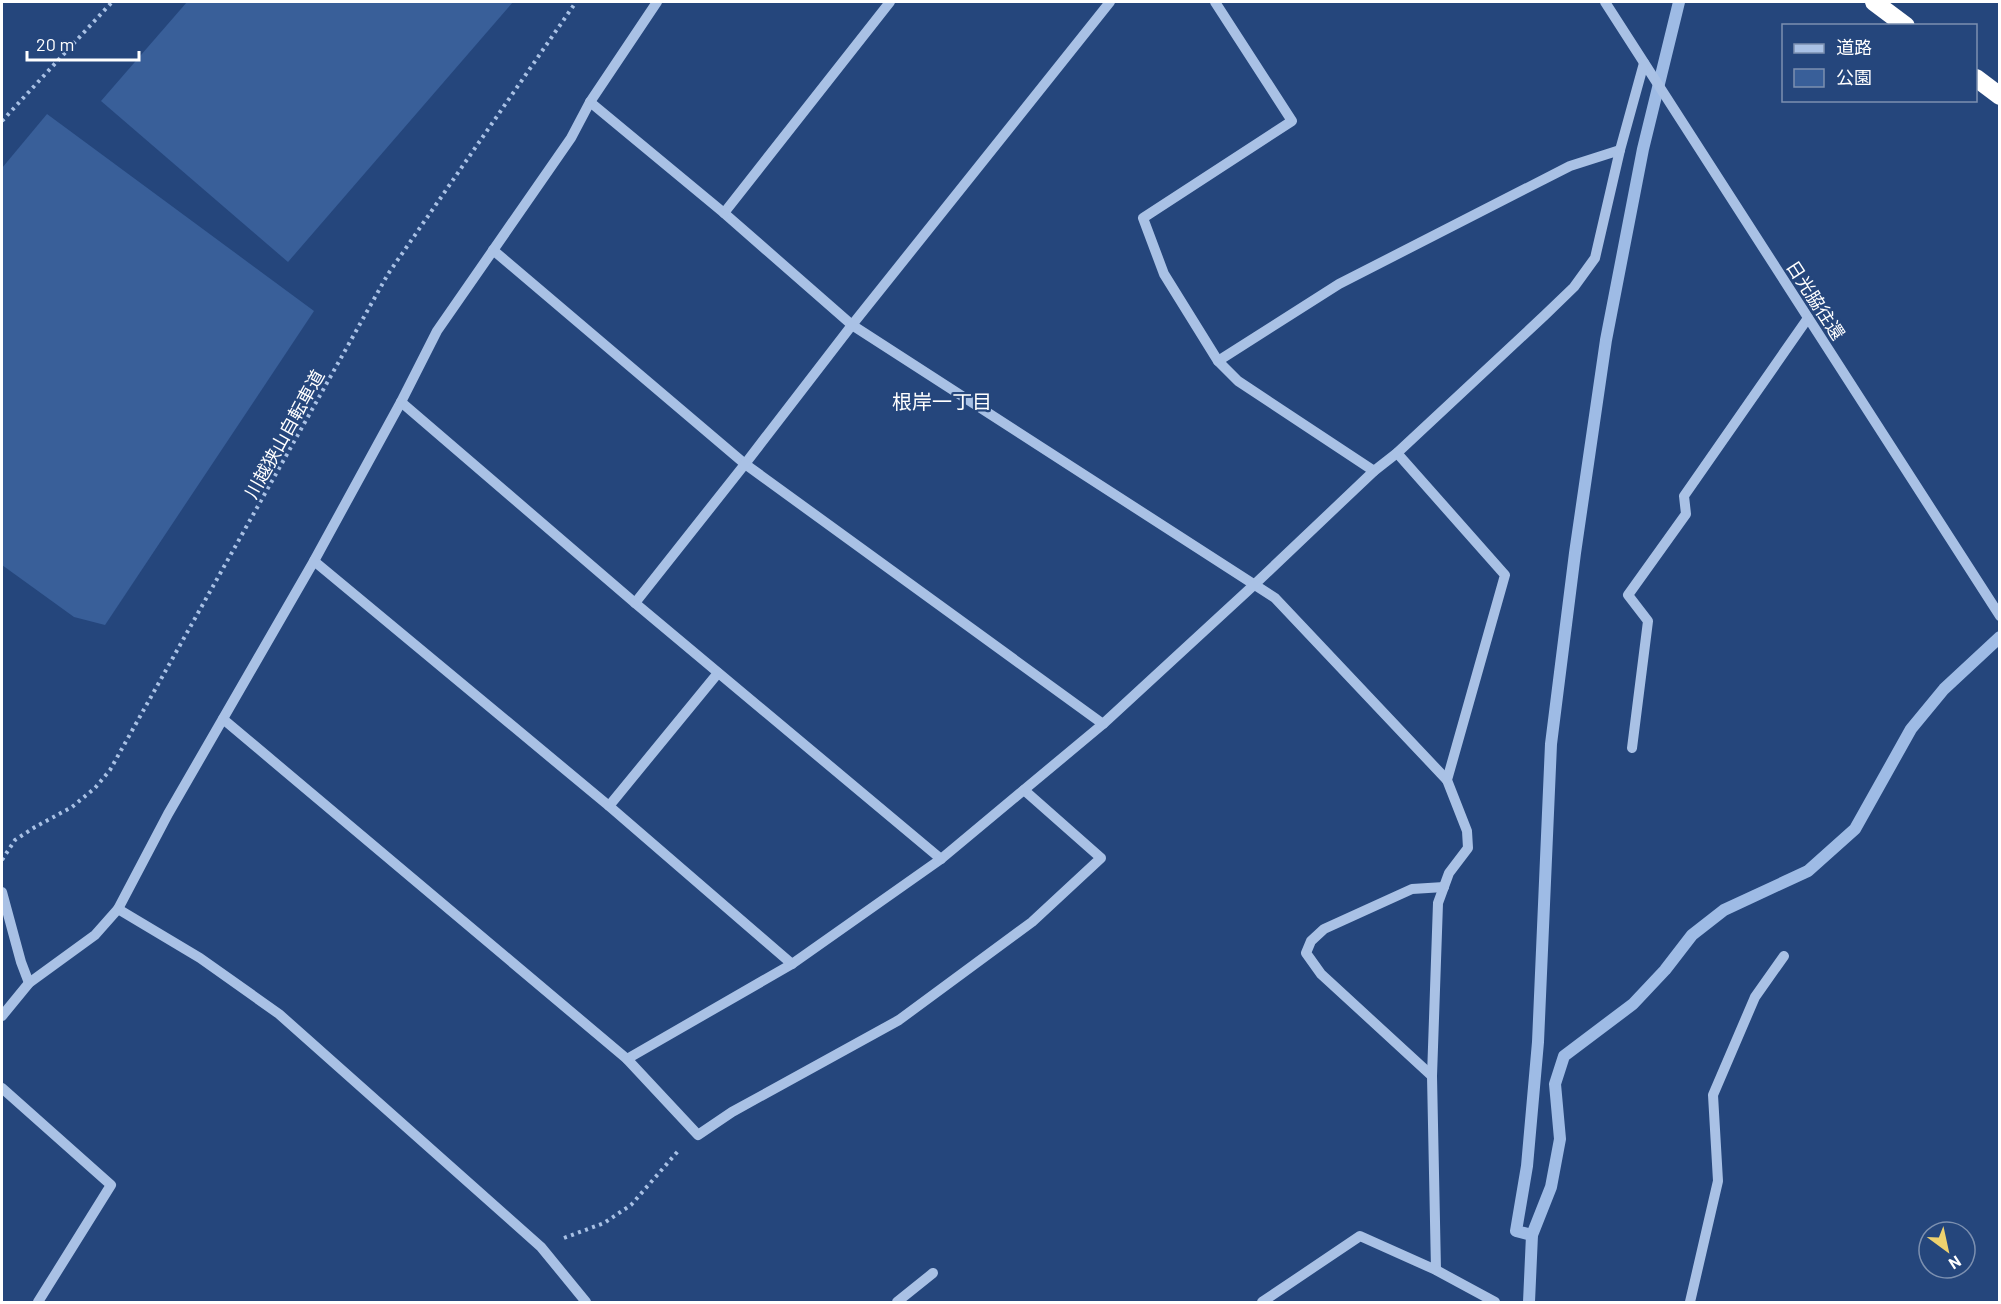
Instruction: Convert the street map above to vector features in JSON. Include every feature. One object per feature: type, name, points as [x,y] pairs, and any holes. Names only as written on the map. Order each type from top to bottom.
[{"type":"highway","points":[[1874,2],[1903,24]]},
{"type":"highway","points":[[1977,79],[2000,96]]},
{"type":"street","points":[[2,1016],[29,983],[95,935],[118,909],[168,814],[314,561],[437,331],[571,138],[590,102],[657,2]]},
{"type":"street","points":[[724,213],[890,2]]},
{"type":"street","points":[[634,603],[1110,2]]},
{"type":"street","points":[[1215,2],[1292,121],[1143,218],[1164,274],[1218,361],[1238,381],[1374,471]]},
{"type":"street","name":"日光脇往還","points":[[1605,2],[2000,616]]},
{"type":"street","points":[[627,1059],[792,964],[941,859],[1103,724],[1574,287],[1595,258],[1620,150],[1645,65]]},
{"type":"street","points":[[590,102],[724,213],[852,325],[1275,598],[1446,780],[1467,831],[1468,848],[1449,873],[1438,903],[1432,1076],[1436,1269]]},
{"type":"street","points":[[1218,361],[1339,284],[1570,166],[1620,150]]},
{"type":"street","points":[[493,250],[745,464],[1103,724]]},
{"type":"street","points":[[1632,748],[1648,621],[1628,595],[1686,514],[1684,496],[1808,318]]},
{"type":"street","points":[[401,402],[634,603],[941,859]]},
{"type":"street","points":[[1397,453],[1505,574],[1446,780]]},
{"type":"street","points":[[314,561],[609,806],[792,964]]},
{"type":"street","points":[[609,806],[718,673]]},
{"type":"street","points":[[223,719],[627,1059],[698,1135],[732,1112],[899,1020],[1032,922],[1101,858],[1024,790]]},
{"type":"street","points":[[1432,1076],[1321,974],[1306,953],[1311,941],[1324,929],[1412,889],[1444,887]]},
{"type":"street","points":[[2,892],[29,983]]},
{"type":"street","points":[[118,909],[200,958],[279,1014],[541,1247],[586,1302]]},
{"type":"street","points":[[1690,1302],[1718,1181],[1713,1095],[1755,998],[1784,956]]},
{"type":"street","points":[[2,1088],[111,1185],[38,1302]]},
{"type":"street","points":[[1262,1302],[1360,1236],[1436,1269],[1495,1302]]},
{"type":"street","points":[[897,1302],[933,1273]]},
{"type":"path","points":[[2,122],[112,2]]},
{"type":"path","name":"川越狭山自転車道","points":[[2,860],[15,840],[72,807],[95,788],[110,770],[388,274],[576,2]]},
{"type":"path","points":[[541,1247],[604,1223],[631,1205],[677,1151],[698,1135]]},
{"type":"green space","points":[[187,2],[513,2],[288,262],[101,101]]},
{"type":"green space","points":[[47,114],[314,311],[105,625],[74,617],[2,565],[2,168]]},
{"type":"waterway","points":[[1532,1235],[1516,1231],[1527,1166],[1538,1042],[1551,744],[1575,553],[1606,340],[1643,149],[1679,2]]},
{"type":"waterway","points":[[1529,1302],[1532,1235],[1551,1187],[1560,1139],[1555,1084],[1564,1056],[1633,1004],[1665,970],[1692,935],[1724,910],[1808,871],[1855,829],[1911,729],[1944,689],[2000,637]]},
{"type":"district","name":"根岸一丁目","points":[[942,401]]}]
